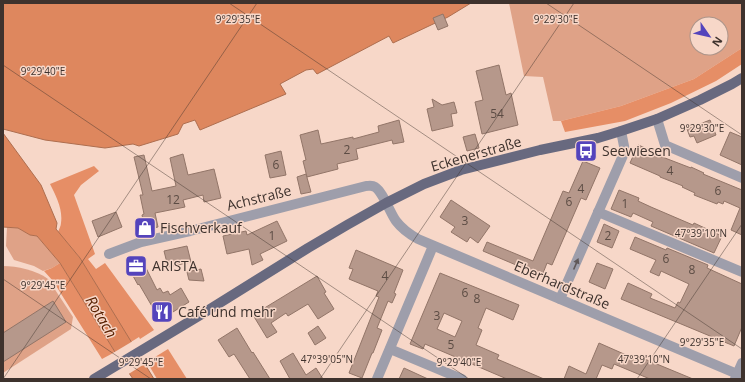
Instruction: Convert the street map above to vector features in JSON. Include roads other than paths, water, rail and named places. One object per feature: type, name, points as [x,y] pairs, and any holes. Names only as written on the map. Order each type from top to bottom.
[{"type":"main road","name":"Eckenerstraße","points":[[96,378],[308,248],[386,203],[424,184],[461,170],[540,150],[598,138],[657,119],[700,100],[742,78]]},
{"type":"street","points":[[657,119],[665,145],[742,178]]},
{"type":"street","points":[[560,299],[625,151],[621,131]]},
{"type":"street","name":"Achstraße","points":[[109,254],[141,242],[366,186],[372,186],[378,189],[386,203]]},
{"type":"street","name":"Eberhardstraße","points":[[386,203],[396,221],[402,228],[409,234],[433,246],[560,299],[738,377]]},
{"type":"street","points":[[598,212],[742,272]]},
{"type":"street","points":[[377,379],[433,246]]},
{"type":"street","points":[[390,349],[462,379]]},
{"type":"street","points":[[738,377],[742,363]]},
{"type":"water","points":[[3,3],[471,3],[448,17],[393,43],[389,36],[317,74],[313,69],[306,70],[280,84],[286,94],[200,130],[195,120],[183,124],[178,134],[139,146],[133,144],[105,148],[45,140],[3,129]]},
{"type":"water","name":"Rotach","points":[[3,133],[41,185],[57,223],[56,229],[80,258],[154,379],[133,379],[60,263],[37,236],[30,235],[18,228],[3,227]]},
{"type":"place","name":"Seewiesen","points":[[586,151]]},
{"type":"place","name":"Fischverkauf","points":[[145,228]]},
{"type":"place","name":"ARISTA","points":[[136,266]]},
{"type":"place","name":"Café und mehr","points":[[162,312]]}]
